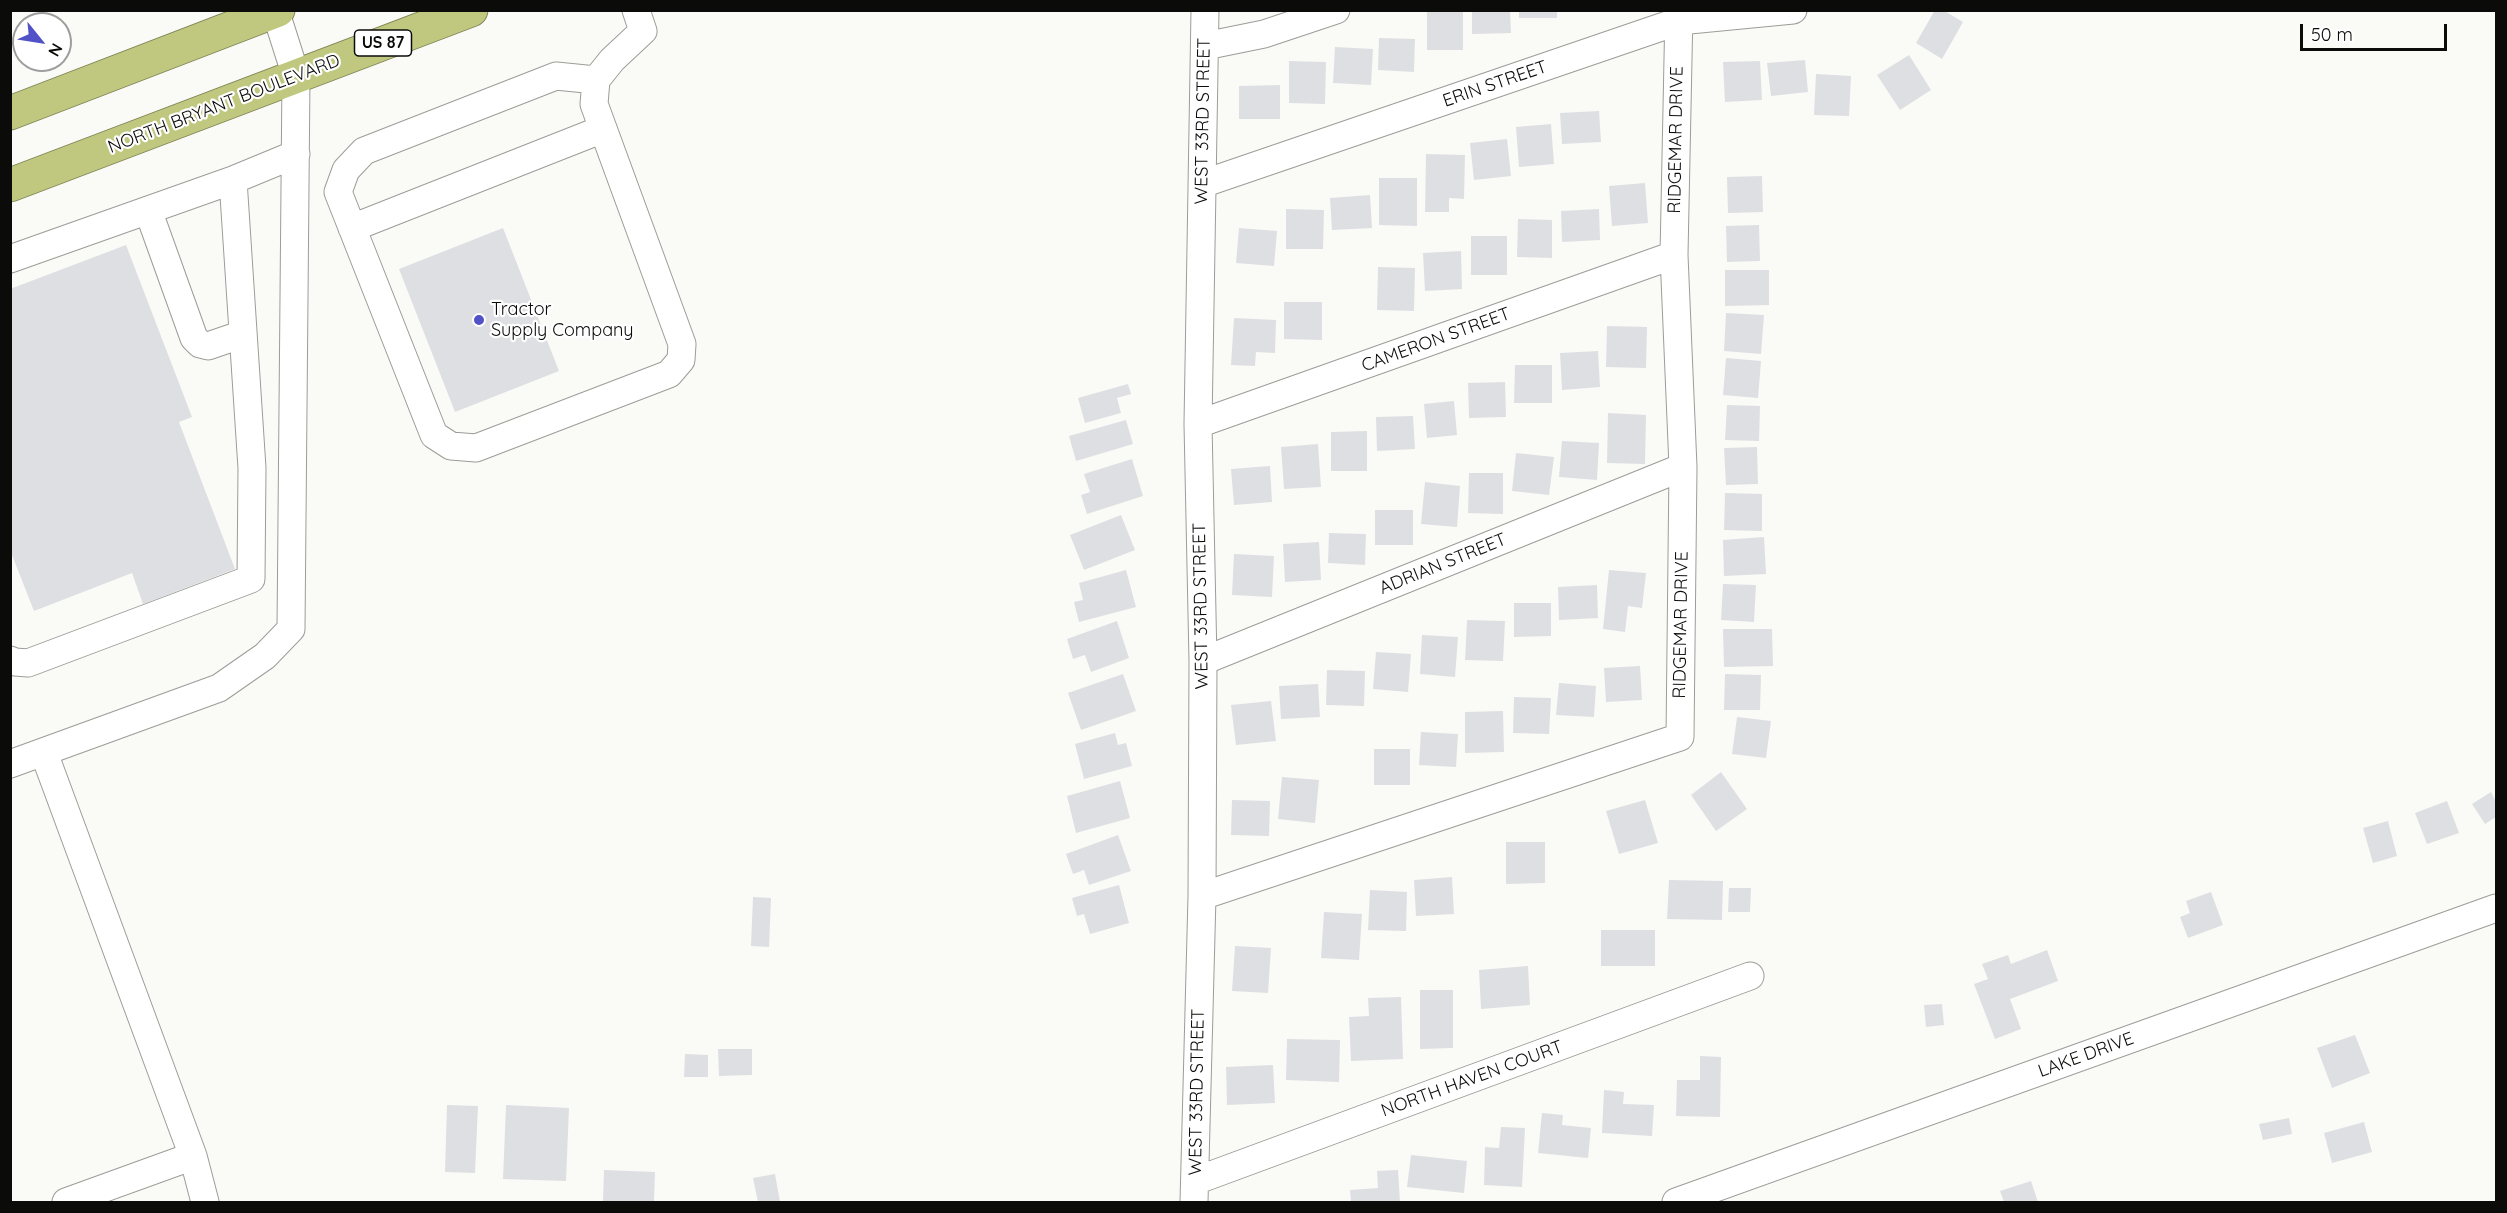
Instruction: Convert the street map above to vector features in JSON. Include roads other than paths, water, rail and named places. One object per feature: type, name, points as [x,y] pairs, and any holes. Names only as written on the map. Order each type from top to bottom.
[{"type":"highway","name":"NORTH BRYANT BOULEVARD","points":[[10,185],[471,10]]},
{"type":"highway","points":[[10,113],[276,11]]},
{"type":"street","points":[[596,80],[555,76],[364,151],[346,170],[338,192],[435,435],[452,446],[476,448],[669,374],[681,360],[682,344],[594,104],[596,80],[612,60],[642,31],[636,10]]},
{"type":"street","name":"WEST 33RD STREET","points":[[1195,1192],[1202,896],[1203,660],[1198,424],[1205,10]]},
{"type":"street","points":[[1205,46],[1264,34],[1336,10]]},
{"type":"street","name":"ERIN STREET","points":[[1202,184],[1679,16],[1793,10]]},
{"type":"street","points":[[10,764],[219,688],[265,656],[291,629],[296,76],[276,11]]},
{"type":"street","name":"RIDGEMAR DRIVE","points":[[1202,896],[1680,737],[1683,467],[1674,255],[1679,16]]},
{"type":"street","points":[[352,228],[603,129]]},
{"type":"street","points":[[10,260],[233,180],[296,154]]},
{"type":"street","points":[[10,660],[28,663],[251,579],[252,468],[233,180]]},
{"type":"street","points":[[148,210],[194,338],[200,344],[208,346],[243,334]]},
{"type":"street","name":"CAMERON STREET","points":[[1198,424],[1674,255]]},
{"type":"street","name":"ADRIAN STREET","points":[[1203,660],[1683,467]]},
{"type":"street","points":[[44,753],[193,1156],[205,1203]]},
{"type":"street","name":"LAKE DRIVE","points":[[1676,1203],[2496,908]]},
{"type":"street","name":"NORTH HAVEN COURT","points":[[1195,1192],[1750,976]]},
{"type":"street","points":[[66,1203],[114,1194],[193,1156]]},
{"type":"place","name":"Tractor Supply Company","points":[[479,320]]}]
